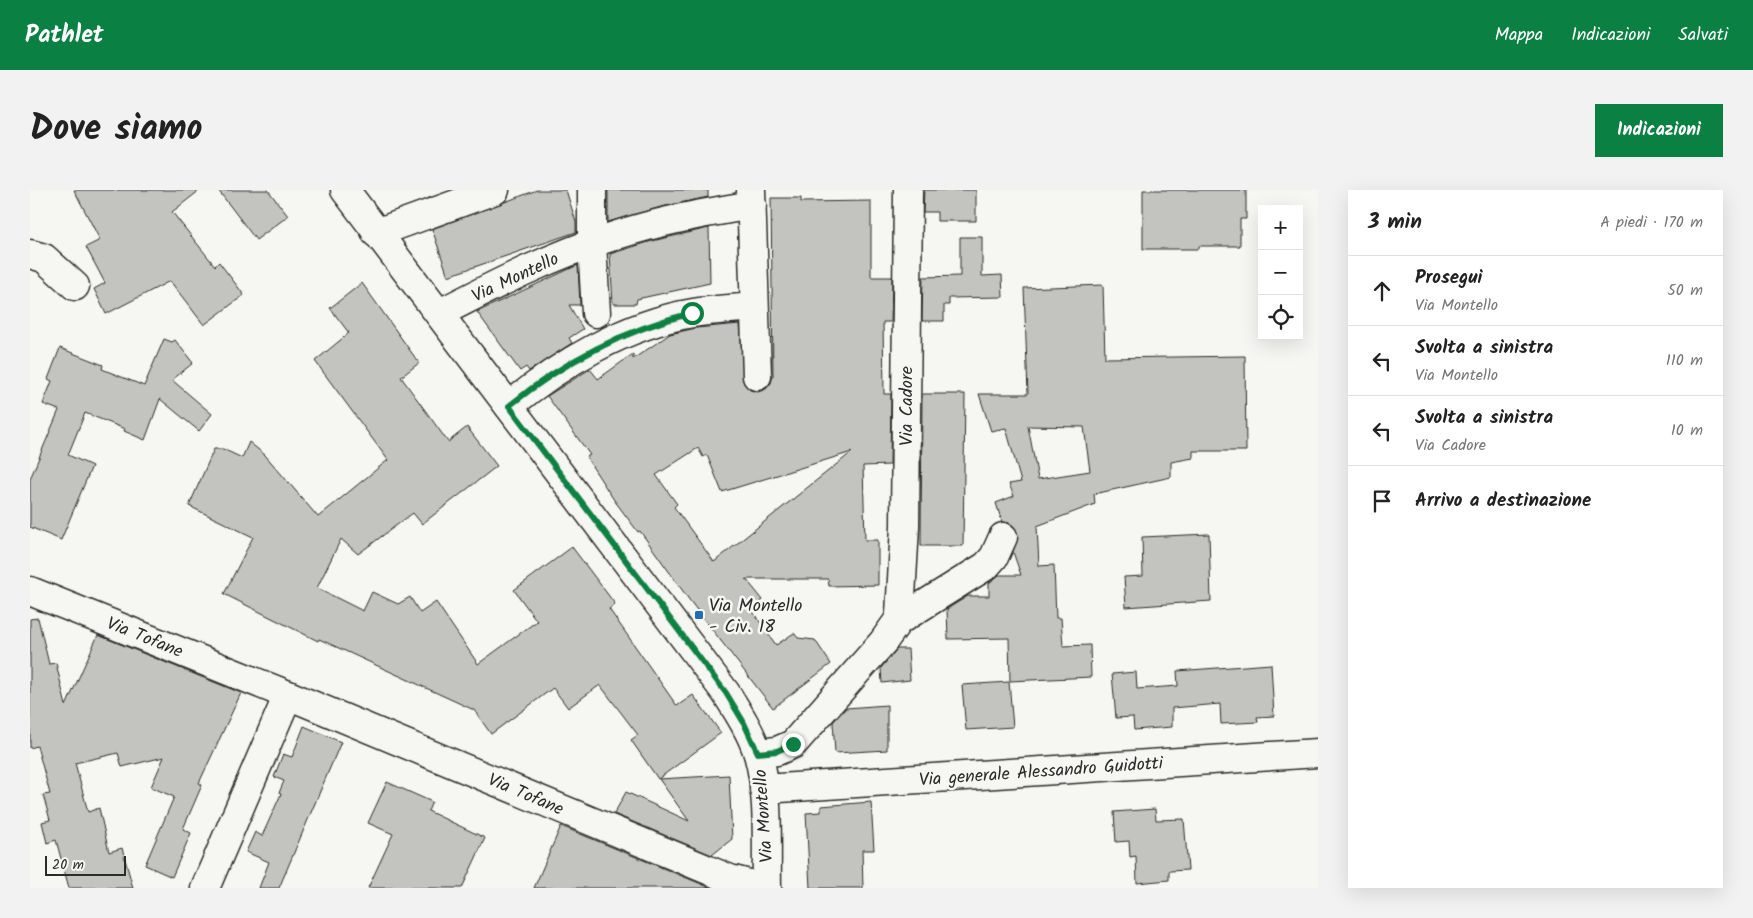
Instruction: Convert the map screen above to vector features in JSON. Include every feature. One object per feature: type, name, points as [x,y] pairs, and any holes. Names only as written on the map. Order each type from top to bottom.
[{"type":"street","name":"Via Montello","points":[[345,190],[726,693],[743,721],[758,753],[764,789],[766,888]]},
{"type":"street","points":[[374,230],[448,190]]},
{"type":"street","points":[[374,230],[495,190]]},
{"type":"street","points":[[592,190],[592,244],[596,313]]},
{"type":"street","name":"Via Cadore","points":[[898,621],[903,590],[905,527],[908,190]]},
{"type":"street","name":"Via Montello","points":[[440,313],[508,278],[592,244],[751,198],[757,376]]},
{"type":"street","points":[[30,254],[44,258],[75,286]]},
{"type":"street","points":[[509,406],[544,380],[590,352],[638,329],[692,313],[754,307]]},
{"type":"street","name":"Via Cadore","points":[[758,753],[777,751],[793,744],[883,642],[898,621],[986,566],[994,557],[1003,537]]},
{"type":"street","name":"Via Tofane","points":[[30,591],[288,695],[730,879],[766,888]]},
{"type":"street","points":[[205,888],[288,695]]},
{"type":"street","name":"Via generale Alessandro Guidotti","points":[[764,789],[1318,753]]},
{"type":"building","points":[[74,190],[200,190],[172,212],[215,266],[219,262],[244,295],[204,325],[170,281],[106,314],[94,289],[105,283],[86,247],[100,240]]},
{"type":"building","points":[[218,190],[268,190],[288,216],[256,240]]},
{"type":"building","points":[[537,190],[566,190],[576,222],[576,232],[448,276],[432,229]]},
{"type":"building","points":[[608,190],[708,190],[708,197],[661,207],[608,222]]},
{"type":"building","points":[[924,190],[976,190],[976,221],[937,221],[937,212],[923,212]]},
{"type":"building","points":[[1143,190],[1246,190],[1246,219],[1240,219],[1240,246],[1199,246],[1199,249],[1143,249]]},
{"type":"building","points":[[771,198],[801,198],[801,202],[871,201],[871,277],[892,277],[891,322],[883,322],[884,394],[891,394],[890,465],[863,466],[865,540],[878,540],[878,585],[829,586],[828,579],[746,579],[763,600],[751,609],[776,645],[794,633],[798,638],[815,640],[831,664],[773,708],[690,601],[640,531],[638,532],[614,500],[586,457],[590,455],[547,396],[590,369],[598,379],[633,354],[633,359],[670,334],[696,328],[740,324],[744,384],[750,390],[758,392],[766,389],[771,383],[773,376]],"holes":[[[698,448],[703,457],[707,455],[722,492],[852,452],[714,562],[674,507],[677,504],[656,475]]]},
{"type":"building","points":[[709,228],[710,283],[637,299],[636,304],[613,304],[610,254],[652,241]]},
{"type":"building","points":[[960,237],[982,237],[982,276],[1002,275],[1003,297],[949,298],[949,305],[944,305],[944,321],[922,321],[923,277],[960,276]]},
{"type":"building","points":[[578,265],[580,305],[569,305],[583,329],[569,338],[572,343],[529,371],[526,367],[520,371],[477,312]]},
{"type":"building","points":[[362,283],[419,363],[401,377],[448,442],[467,427],[497,466],[422,524],[413,513],[358,554],[341,539],[317,588],[363,611],[372,592],[398,604],[410,597],[420,613],[436,602],[478,664],[537,621],[514,590],[572,547],[615,604],[609,609],[677,706],[693,695],[721,733],[658,779],[631,740],[638,735],[600,685],[568,708],[553,688],[491,734],[474,710],[319,639],[318,641],[224,594],[253,537],[189,506],[214,449],[223,449],[242,458],[249,442],[265,455],[318,517],[388,460],[315,361],[349,333],[330,308]]},
{"type":"building","points":[[1103,285],[1105,358],[1245,356],[1246,451],[1193,451],[1193,458],[1171,462],[1171,477],[1094,494],[1095,504],[1037,526],[1039,566],[1054,565],[1056,618],[1061,618],[1063,646],[1090,645],[1091,677],[1010,681],[1009,638],[948,639],[947,609],[968,596],[989,596],[989,583],[999,575],[1021,575],[1013,552],[1018,535],[1010,523],[1002,522],[996,503],[1014,496],[1009,484],[1021,482],[1006,428],[991,431],[979,394],[1028,394],[1024,288]],"holes":[[[1028,426],[1084,427],[1090,471],[1038,479]]]},
{"type":"building","points":[[164,339],[172,342],[175,340],[193,363],[172,380],[212,414],[199,431],[160,399],[145,440],[124,431],[125,429],[85,413],[68,455],[92,466],[61,540],[30,527],[30,479],[59,410],[43,404],[52,381],[48,379],[60,348],[103,365],[102,369],[144,386]]},
{"type":"building","points":[[922,394],[965,394],[963,546],[921,546]]},
{"type":"building","points":[[1209,534],[1211,601],[1126,607],[1124,577],[1143,576],[1142,537]]},
{"type":"building","points":[[38,618],[49,664],[56,663],[66,706],[98,635],[241,693],[199,783],[202,785],[183,829],[191,833],[172,877],[145,865],[174,797],[151,787],[164,757],[122,767],[118,753],[75,763],[88,812],[99,808],[109,852],[122,848],[133,888],[69,888],[56,840],[47,843],[42,822],[50,820],[43,795],[50,794],[37,746],[30,748],[30,619]]},
{"type":"building","points":[[897,649],[908,649],[910,680],[882,683],[881,668]]},
{"type":"building","points":[[1271,664],[1274,716],[1257,717],[1258,722],[1221,724],[1220,704],[1172,708],[1172,727],[1134,730],[1133,717],[1116,718],[1112,674],[1136,672],[1137,689],[1178,686],[1177,671]]},
{"type":"building","points":[[1009,682],[1013,727],[966,730],[962,685]]},
{"type":"building","points":[[887,705],[887,750],[835,753],[833,722],[846,708]]},
{"type":"building","points":[[304,726],[341,742],[279,888],[259,888],[269,862],[246,852],[255,832],[262,836],[281,794],[279,793],[284,781],[274,777],[283,754],[292,757]]},
{"type":"building","points":[[729,775],[732,839],[712,855],[614,814],[626,792],[689,821],[659,779]]},
{"type":"building","points":[[387,782],[432,802],[428,811],[485,838],[462,888],[368,888],[393,834],[368,823]]},
{"type":"building","points":[[871,802],[874,850],[862,850],[863,888],[810,888],[806,813],[821,812],[821,806]]},
{"type":"building","points":[[1155,809],[1156,820],[1184,819],[1188,870],[1169,871],[1169,880],[1137,883],[1136,856],[1130,857],[1129,841],[1116,842],[1114,812]]},
{"type":"building","points":[[561,826],[711,888],[534,888]]},
{"type":"place","name":"Via Montello - Civ. 18","points":[[699,615]]},
{"type":"route","points":[[692,313],[638,329],[612,340],[552,374],[509,406],[726,693],[743,721],[758,753],[777,751],[793,744]]}]
